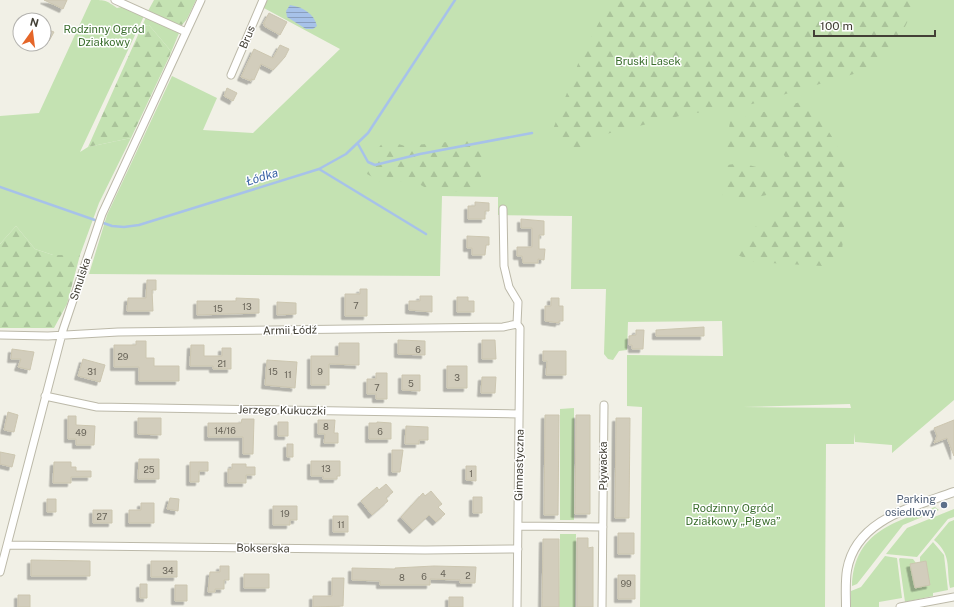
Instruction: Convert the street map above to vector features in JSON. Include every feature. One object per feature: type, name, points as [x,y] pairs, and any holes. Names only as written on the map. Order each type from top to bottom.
[{"type":"street","points":[[115,0],[186,32]]},
{"type":"street","name":"Smulska","points":[[0,572],[62,335],[96,231],[102,214],[201,0]]},
{"type":"street","name":"Brus","points":[[231,75],[263,0]]},
{"type":"street","name":"Gimnastyczna","points":[[502,209],[504,266],[509,287],[518,302],[517,324],[520,328],[516,607]]},
{"type":"street","name":"Armii Łódź","points":[[0,335],[30,337],[118,332],[503,327],[517,324]]},
{"type":"street","name":"Jerzego Kukuczki","points":[[45,396],[97,407],[519,414]]},
{"type":"street","name":"Pływacka","points":[[602,607],[604,405]]},
{"type":"street","points":[[846,607],[848,566],[853,554],[864,536],[884,519],[954,492]]},
{"type":"street","points":[[518,526],[603,527]]},
{"type":"street","name":"Bokserska","points":[[7,545],[425,550],[518,549]]},
{"type":"street","points":[[900,607],[954,597]]},
{"type":"green space","name":"Rodzinny Ogród Działkowy","points":[[91,0],[106,1],[117,8],[126,6],[144,16],[80,152],[88,147],[131,138],[99,203],[80,255],[53,255],[35,249],[16,226],[0,244],[0,116],[39,113]]},
{"type":"green space","points":[[154,0],[196,0],[187,19],[182,25],[170,23],[148,11]]},
{"type":"green space","name":"Rodzinny Ogród Działkowy „Pigwa”","points":[[266,0],[954,0],[954,400],[892,453],[892,445],[855,442],[854,433],[854,444],[826,444],[825,607],[640,607],[642,407],[627,406],[627,355],[723,356],[722,321],[628,322],[627,350],[619,351],[613,360],[608,359],[604,354],[606,289],[571,289],[572,216],[498,215],[498,197],[442,196],[440,276],[89,274],[107,215],[172,76],[217,98],[203,130],[253,133],[340,49],[262,7]],"holes":[[[850,404],[851,408],[743,407]]]},
{"type":"green space","name":"Bruski Lasek","points":[[611,0],[915,0],[904,29],[888,53],[874,68],[752,104],[684,115],[598,136],[570,155],[552,132],[581,56]]},
{"type":"green space","points":[[146,17],[179,33],[170,55],[170,50],[149,25],[142,26]]},
{"type":"green space","points":[[149,25],[170,50],[170,55],[131,138],[88,147],[142,26]]},
{"type":"green space","points":[[800,102],[812,105],[834,140],[846,164],[846,204],[842,251],[822,266],[755,262],[732,253],[755,227],[770,221],[784,204],[775,193],[748,199],[722,195],[727,165],[741,163],[780,173],[793,169],[782,152],[764,149],[726,149],[730,121]]},
{"type":"green space","points":[[478,139],[483,153],[484,166],[481,178],[474,192],[446,191],[426,188],[412,180],[383,183],[367,174],[375,152],[385,140],[405,146]]},
{"type":"green space","points":[[16,226],[35,249],[53,255],[80,255],[67,304],[54,328],[0,328],[0,244]]},
{"type":"green space","points":[[574,408],[574,520],[560,520],[560,409]]},
{"type":"green space","points":[[935,507],[939,510],[903,525],[857,584],[852,586],[854,568],[860,553],[868,541],[878,532],[891,525]]},
{"type":"green space","points":[[954,509],[954,517],[948,519],[917,557],[886,554],[907,528]]},
{"type":"green space","points":[[954,520],[954,587],[950,588],[946,556],[944,551],[934,540],[949,522]]},
{"type":"green space","points":[[560,534],[576,534],[575,607],[559,607]]},
{"type":"green space","points":[[933,542],[944,555],[948,590],[933,593],[933,596],[905,602],[899,559],[913,559],[916,563],[920,562],[920,557]]},
{"type":"green space","points":[[885,556],[897,558],[902,598],[879,602],[879,607],[851,607],[851,591],[861,587]]},
{"type":"water","points":[[290,5],[307,11],[317,26],[313,29],[306,29],[287,17],[286,11]]},
{"type":"building","points":[[44,0],[67,0],[63,9]]},
{"type":"building","points":[[269,13],[287,22],[280,35],[263,24]]},
{"type":"building","points":[[280,45],[289,49],[285,57],[273,70],[261,64],[254,80],[251,79],[251,81],[241,77],[254,49],[273,58]]},
{"type":"building","points":[[227,88],[237,93],[233,101],[224,96]]},
{"type":"building","points":[[475,202],[489,203],[489,211],[485,211],[485,219],[468,219],[468,206],[475,206]]},
{"type":"building","points":[[521,219],[544,221],[544,235],[539,235],[539,249],[545,249],[544,260],[538,259],[538,263],[523,263],[522,256],[517,256],[517,247],[532,247],[532,228],[521,228]]},
{"type":"building","points":[[467,236],[489,237],[489,245],[486,245],[485,255],[472,255],[472,248],[467,248]]},
{"type":"building","points":[[147,280],[156,280],[156,290],[152,290],[153,311],[127,311],[128,298],[146,298]]},
{"type":"building","points":[[360,289],[367,289],[367,316],[345,316],[345,294],[360,294]]},
{"type":"building","points":[[420,296],[432,296],[432,312],[409,310],[409,301],[420,301]]},
{"type":"building","points":[[457,297],[468,297],[468,301],[474,301],[474,312],[457,312]]},
{"type":"building","points":[[236,298],[259,299],[259,313],[197,315],[197,301],[236,301]]},
{"type":"building","points":[[551,298],[559,298],[559,306],[563,306],[563,321],[559,321],[559,323],[545,321],[545,306],[551,306]]},
{"type":"building","points":[[277,302],[296,303],[296,314],[277,315]]},
{"type":"building","points":[[704,327],[704,336],[656,336],[656,330]]},
{"type":"building","points":[[636,330],[644,330],[643,349],[632,349],[632,345],[629,345],[629,336],[636,335]]},
{"type":"building","points":[[398,340],[425,341],[425,355],[398,354]]},
{"type":"building","points":[[482,340],[495,340],[496,359],[482,359]]},
{"type":"building","points":[[136,341],[146,341],[146,358],[154,358],[154,366],[179,366],[179,381],[139,381],[139,367],[114,367],[114,345],[136,345]]},
{"type":"building","points":[[339,343],[359,343],[359,365],[329,364],[329,385],[311,385],[311,356],[339,356]]},
{"type":"building","points":[[191,345],[204,345],[204,356],[222,356],[222,348],[231,348],[231,369],[213,369],[213,366],[190,366]]},
{"type":"building","points":[[12,349],[34,352],[30,370],[18,367],[21,359],[11,359]]},
{"type":"building","points":[[543,351],[566,351],[566,375],[546,375],[547,361],[543,361]]},
{"type":"building","points":[[83,359],[105,365],[100,382],[78,376]]},
{"type":"building","points":[[267,360],[297,362],[295,388],[265,385]]},
{"type":"building","points":[[447,366],[467,366],[467,388],[447,388]]},
{"type":"building","points":[[376,373],[387,373],[387,399],[376,399],[376,394],[367,394],[367,379],[376,379]]},
{"type":"building","points":[[402,375],[420,375],[420,391],[402,390]]},
{"type":"building","points":[[482,377],[496,377],[495,393],[481,393]]},
{"type":"building","points":[[8,412],[18,415],[14,432],[4,430]]},
{"type":"building","points":[[545,415],[559,415],[558,515],[544,515]]},
{"type":"building","points":[[576,415],[590,415],[590,514],[575,514]]},
{"type":"building","points":[[68,416],[76,416],[76,425],[95,426],[94,445],[76,445],[76,439],[68,439]]},
{"type":"building","points":[[138,418],[161,418],[161,435],[138,434]]},
{"type":"building","points":[[616,418],[630,418],[629,518],[615,518]]},
{"type":"building","points":[[242,419],[254,419],[253,454],[243,454],[243,437],[208,437],[208,423],[241,423]]},
{"type":"building","points":[[318,420],[335,420],[334,433],[338,433],[338,443],[324,443],[325,434],[318,434]]},
{"type":"building","points":[[954,420],[954,456],[947,438],[934,443],[937,436],[934,428]]},
{"type":"building","points":[[278,422],[288,422],[288,436],[278,436]]},
{"type":"building","points":[[369,423],[391,423],[391,439],[369,439]]},
{"type":"building","points":[[406,426],[428,427],[428,440],[419,440],[419,444],[405,444]]},
{"type":"building","points":[[287,444],[293,444],[293,457],[287,457]]},
{"type":"building","points":[[392,450],[403,450],[400,472],[392,472]]},
{"type":"building","points":[[0,452],[15,455],[12,467],[0,464]]},
{"type":"building","points":[[139,459],[159,459],[159,479],[138,479]]},
{"type":"building","points":[[311,461],[340,461],[340,476],[337,476],[337,479],[323,479],[323,476],[311,476]]},
{"type":"building","points":[[54,462],[71,462],[71,467],[76,467],[76,471],[91,471],[91,477],[71,477],[71,483],[53,483]]},
{"type":"building","points":[[190,462],[208,462],[208,471],[199,471],[199,482],[190,482]]},
{"type":"building","points":[[232,464],[246,464],[246,467],[255,467],[255,475],[246,475],[246,483],[228,483],[228,469],[232,469]]},
{"type":"building","points":[[466,466],[476,466],[476,481],[466,480]]},
{"type":"building","points":[[386,484],[393,492],[386,498],[388,501],[372,515],[361,501],[377,487],[379,490]]},
{"type":"building","points":[[431,491],[442,504],[438,507],[445,514],[436,522],[429,515],[413,530],[401,517],[423,493],[425,496]]},
{"type":"building","points":[[473,497],[482,497],[482,513],[473,513]]},
{"type":"building","points":[[170,498],[179,499],[178,511],[167,509]]},
{"type":"building","points":[[47,499],[56,499],[56,512],[47,512]]},
{"type":"building","points":[[141,503],[154,503],[154,523],[129,523],[129,510],[141,510]]},
{"type":"building","points":[[273,506],[297,506],[297,520],[290,520],[290,525],[273,525]]},
{"type":"building","points":[[93,510],[112,510],[112,523],[93,523]]},
{"type":"building","points":[[333,516],[348,516],[348,532],[333,532]]},
{"type":"building","points":[[618,533],[634,533],[634,554],[618,554]]},
{"type":"building","points":[[577,538],[588,538],[588,548],[593,547],[593,607],[577,607]]},
{"type":"building","points":[[543,539],[559,539],[559,607],[542,607]]},
{"type":"building","points":[[31,560],[90,561],[90,576],[31,576]]},
{"type":"building","points":[[151,561],[177,561],[177,577],[151,577]]},
{"type":"building","points":[[926,561],[930,585],[915,588],[910,564]]},
{"type":"building","points":[[220,566],[229,566],[229,580],[224,580],[224,589],[215,589],[215,592],[208,592],[210,572],[220,572]]},
{"type":"building","points":[[434,566],[476,567],[475,583],[460,583],[460,580],[430,579],[430,585],[380,585],[380,581],[352,580],[352,568],[395,569]]},
{"type":"building","points":[[244,574],[269,574],[269,588],[244,588]]},
{"type":"building","points":[[618,575],[635,575],[635,599],[618,599]]},
{"type":"building","points":[[332,578],[344,578],[343,606],[313,607],[313,596],[332,596]]},
{"type":"building","points":[[140,584],[147,584],[147,598],[140,598]]},
{"type":"building","points":[[175,585],[187,585],[187,601],[175,601]]},
{"type":"building","points":[[18,595],[30,595],[30,607],[18,607]]},
{"type":"building","points":[[449,597],[463,597],[463,607],[449,607]]},
{"type":"waterway","name":"Łódka","points":[[0,187],[112,226],[124,227],[139,225],[319,169],[346,154],[368,133],[455,0]]},
{"type":"waterway","points":[[358,144],[368,162],[375,165],[420,154],[532,133]]},
{"type":"waterway","points":[[319,169],[426,234]]},
{"type":"place","name":"Parking osiedlowy","points":[[944,505]]}]
